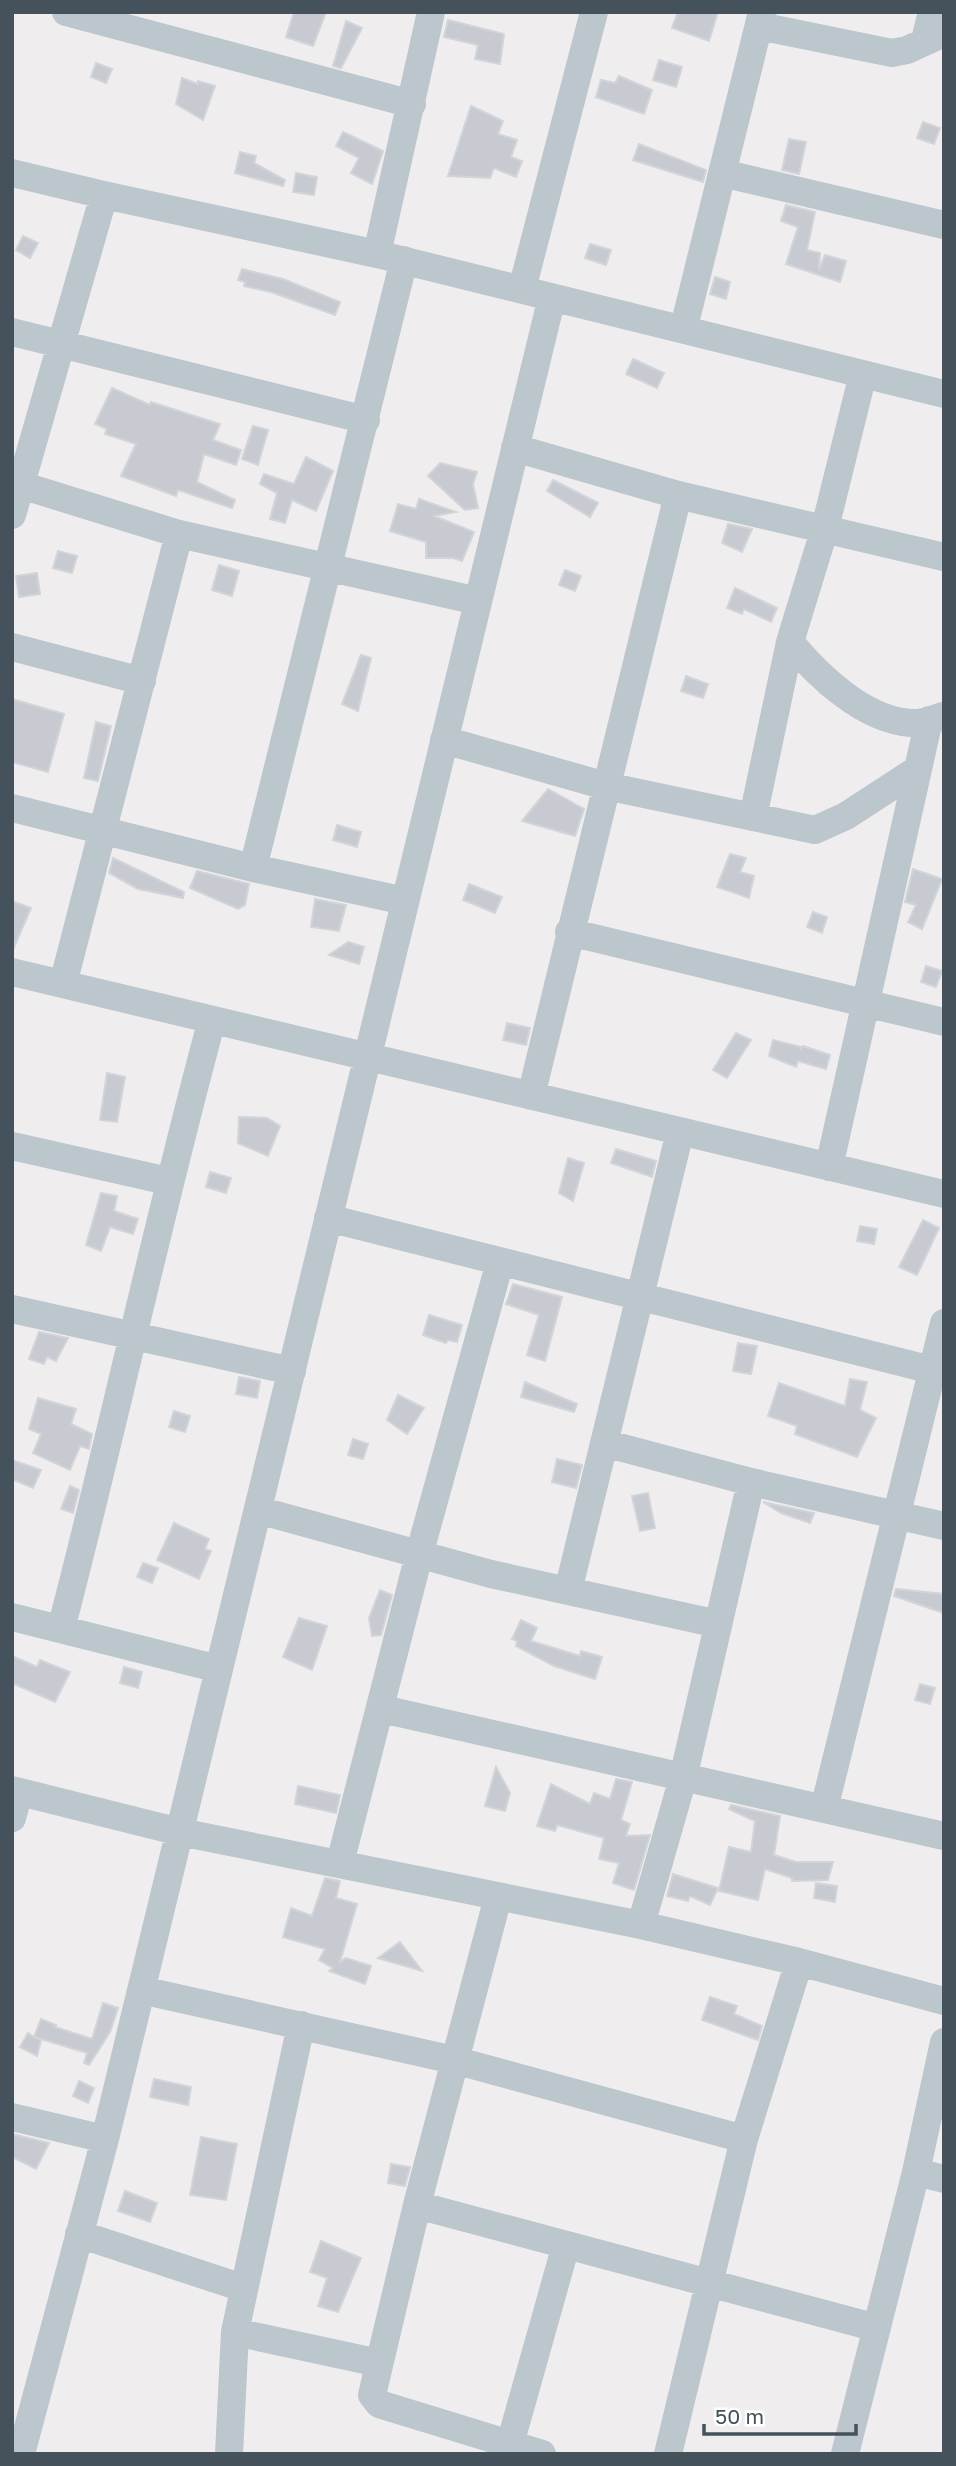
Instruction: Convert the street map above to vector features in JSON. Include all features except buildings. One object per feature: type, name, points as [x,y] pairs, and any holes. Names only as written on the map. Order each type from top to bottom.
[{"type":"street","points":[[66,12],[412,104]]},
{"type":"street","points":[[253,868],[366,420],[412,104],[431,12]]},
{"type":"street","points":[[522,289],[594,12]]},
{"type":"street","points":[[684,327],[760,19],[892,53],[907,50],[934,36],[932,12]]},
{"type":"street","points":[[12,173],[390,257],[684,327],[944,394]]},
{"type":"street","points":[[722,173],[944,225]]},
{"type":"street","points":[[12,515],[104,195]]},
{"type":"street","points":[[19,2438],[105,2139],[552,297]]},
{"type":"street","points":[[12,332],[366,420]]},
{"type":"street","points":[[753,817],[790,642],[825,528],[863,374]]},
{"type":"street","points":[[515,448],[678,495],[944,556]]},
{"type":"street","points":[[21,485],[180,534],[478,601]]},
{"type":"street","points":[[531,1096],[678,495]]},
{"type":"street","points":[[63,984],[180,534]]},
{"type":"street","points":[[790,642],[821,677],[858,704],[909,723],[936,718],[918,769],[829,1167]]},
{"type":"street","points":[[12,647],[142,681]]},
{"type":"street","points":[[444,740],[606,786],[818,830],[846,816],[918,769]]},
{"type":"street","points":[[12,808],[253,868],[405,901]]},
{"type":"street","points":[[569,932],[944,1022]]},
{"type":"street","points":[[12,972],[944,1194]]},
{"type":"street","points":[[61,1629],[135,1335],[168,1181],[212,1020]]},
{"type":"street","points":[[568,1591],[680,1132]]},
{"type":"street","points":[[12,1146],[168,1181]]},
{"type":"street","points":[[328,1218],[932,1370]]},
{"type":"street","points":[[340,1863],[382,1709],[419,1555],[500,1262]]},
{"type":"street","points":[[12,1309],[292,1371]]},
{"type":"street","points":[[824,1809],[944,1323]]},
{"type":"street","points":[[604,1443],[751,1482],[944,1526]]},
{"type":"street","points":[[641,1925],[683,1778],[751,1482]]},
{"type":"street","points":[[258,1510],[419,1555],[718,1624]]},
{"type":"street","points":[[12,1617],[219,1669]]},
{"type":"street","points":[[382,1709],[944,1836]]},
{"type":"street","points":[[14,1800],[641,1925],[799,1962],[944,2001]]},
{"type":"street","points":[[498,1898],[417,2205],[372,2395],[379,2404],[542,2454]]},
{"type":"street","points":[[668,2454],[744,2139],[799,1962]]},
{"type":"street","points":[[141,1990],[454,2060],[744,2139]]},
{"type":"street","points":[[229,2454],[235,2332],[301,2025]]},
{"type":"street","points":[[845,2454],[916,2172],[944,2042]]},
{"type":"street","points":[[12,2117],[105,2139]]},
{"type":"street","points":[[916,2172],[944,2179]]},
{"type":"street","points":[[417,2205],[877,2328]]},
{"type":"street","points":[[79,2234],[243,2288]]},
{"type":"street","points":[[510,2444],[566,2245]]},
{"type":"street","points":[[235,2332],[379,2363]]}]
